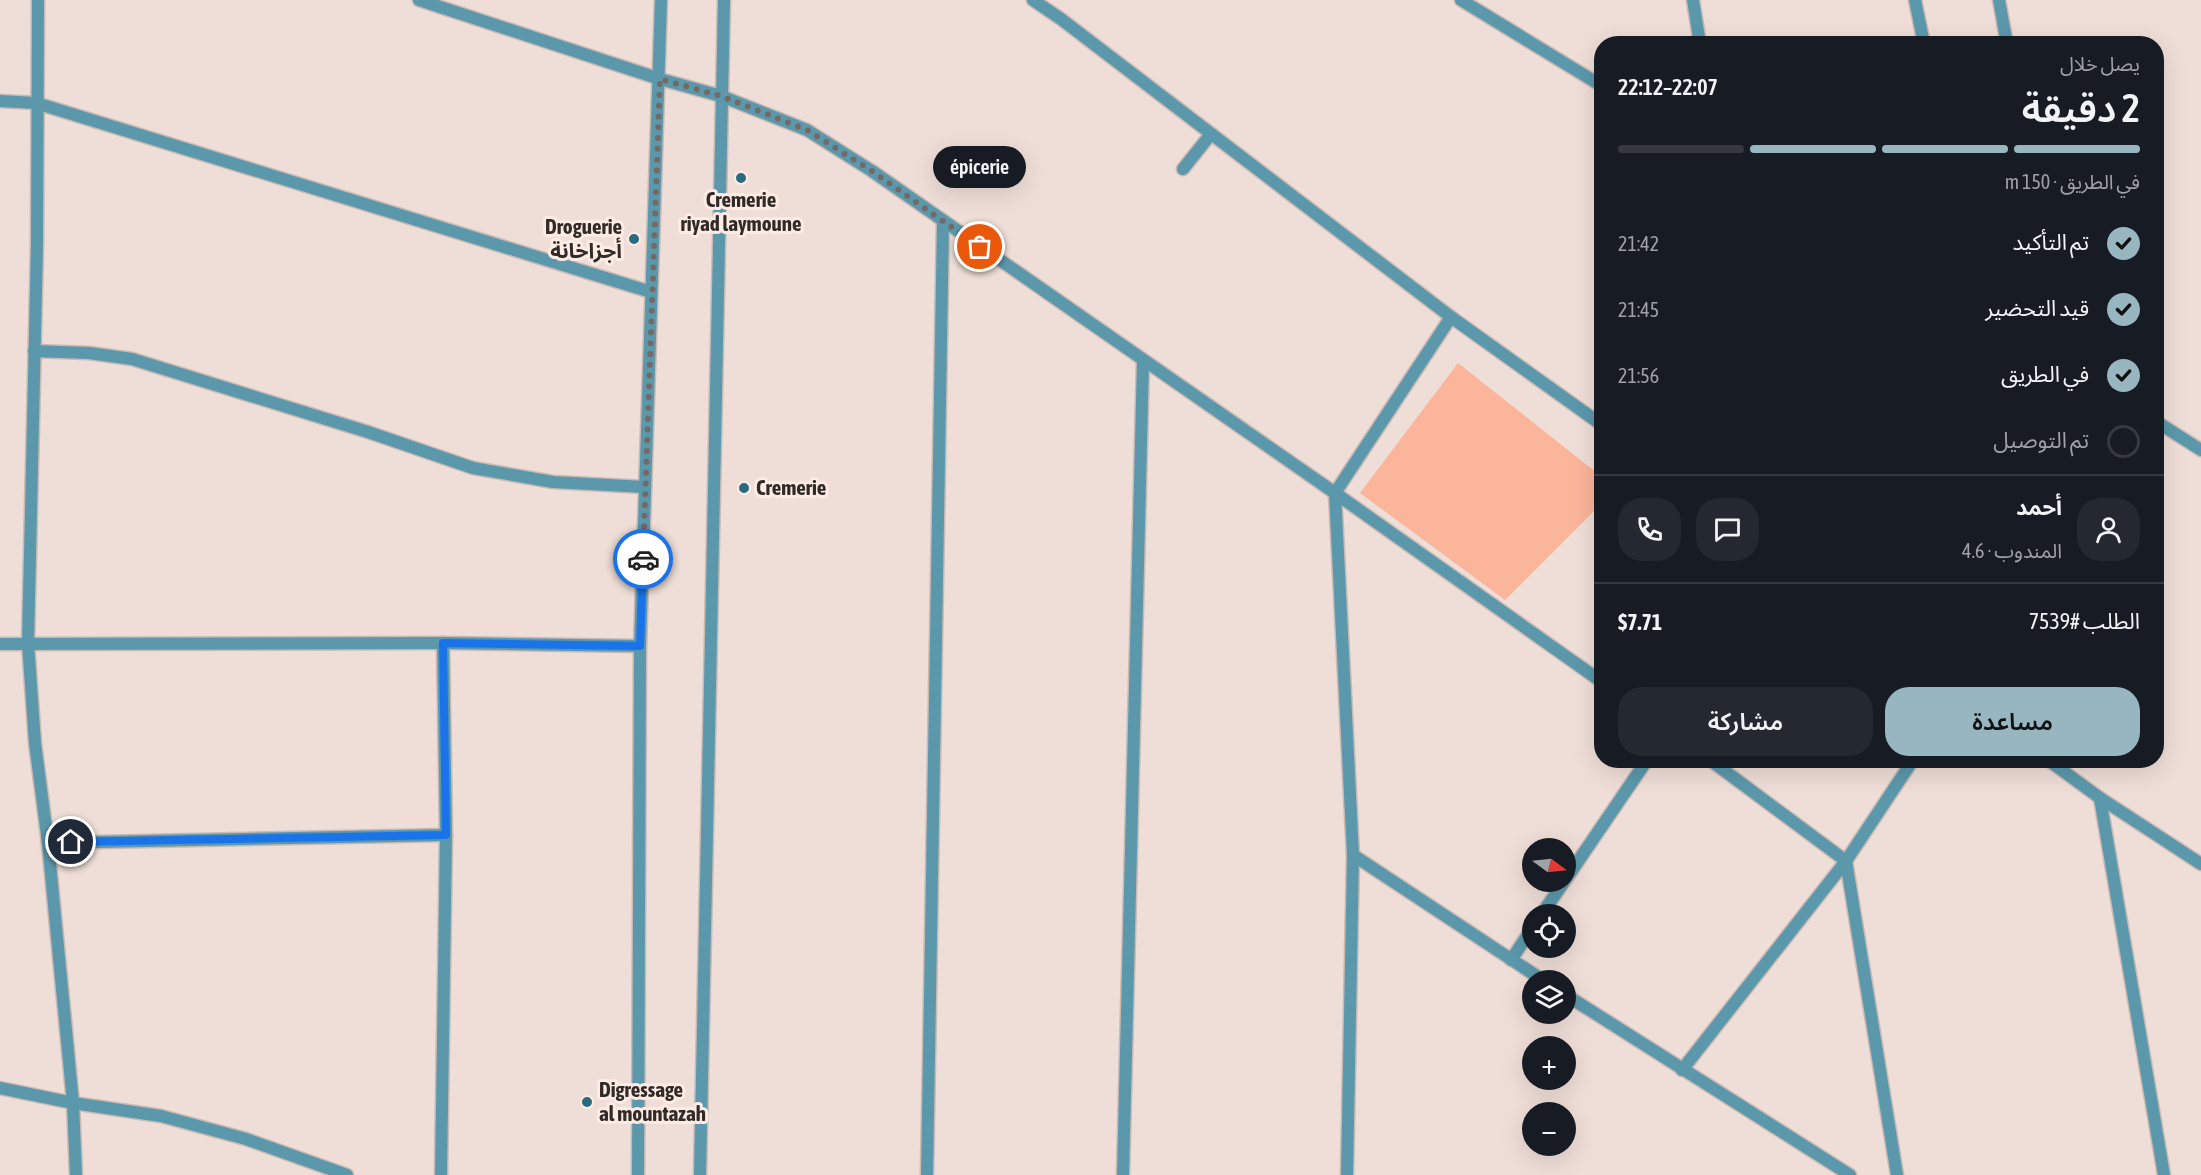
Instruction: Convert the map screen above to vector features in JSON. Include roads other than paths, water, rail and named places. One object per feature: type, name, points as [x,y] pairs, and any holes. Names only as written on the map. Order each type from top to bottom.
[{"type":"street","points":[[38,0],[37,245],[28,643],[35,743],[48,843],[72,1103],[75,1175]]},
{"type":"street","points":[[419,0],[660,79],[721,96],[807,130],[872,171],[1594,676]]},
{"type":"street","points":[[638,1175],[640,646],[661,0]]},
{"type":"street","points":[[700,1175],[724,0]]},
{"type":"street","points":[[1033,0],[1451,317],[1594,419]]},
{"type":"street","points":[[1461,0],[1594,81]]},
{"type":"street","points":[[1693,0],[1699,36]]},
{"type":"street","points":[[1915,0],[1922,36]]},
{"type":"street","points":[[1999,0],[2006,36]]},
{"type":"street","points":[[0,101],[36,102],[651,292]]},
{"type":"street","points":[[1183,169],[1211,134]]},
{"type":"street","points":[[927,1175],[943,221]]},
{"type":"street","points":[[1347,1175],[1353,855],[1335,493],[1451,317]]},
{"type":"street","points":[[34,351],[89,353],[132,359],[368,432],[473,468],[553,482],[645,487]]},
{"type":"street","points":[[1123,1175],[1143,361]]},
{"type":"street","points":[[2164,426],[2201,450]]},
{"type":"street","points":[[0,644],[443,643],[640,646]]},
{"type":"street","points":[[441,1175],[446,835],[443,643]]},
{"type":"street","points":[[1576,864],[1642,768]]},
{"type":"street","points":[[1721,768],[1846,861],[1897,1175]]},
{"type":"street","points":[[1682,1070],[1846,861],[1908,768]]},
{"type":"street","points":[[2058,768],[2201,864]]},
{"type":"street","points":[[2066,768],[2066,774]]},
{"type":"street","points":[[2100,798],[2164,1175]]},
{"type":"street","points":[[48,843],[446,835]]},
{"type":"street","points":[[1353,855],[1527,970]]},
{"type":"street","points":[[1511,960],[1522,944]]},
{"type":"street","points":[[1576,1001],[1850,1175]]},
{"type":"street","points":[[0,1088],[72,1103],[161,1116],[246,1140],[347,1175]]},
{"type":"place","name":"Cremerie riyad laymoune","points":[[741,178]]},
{"type":"place","name":"Droguerie أجزاخانة","points":[[634,239]]},
{"type":"place","name":"épicerie","points":[[980,247]]},
{"type":"place","name":"Cremerie","points":[[744,488]]},
{"type":"place","name":"Digressage al mountazah","points":[[587,1102]]}]
